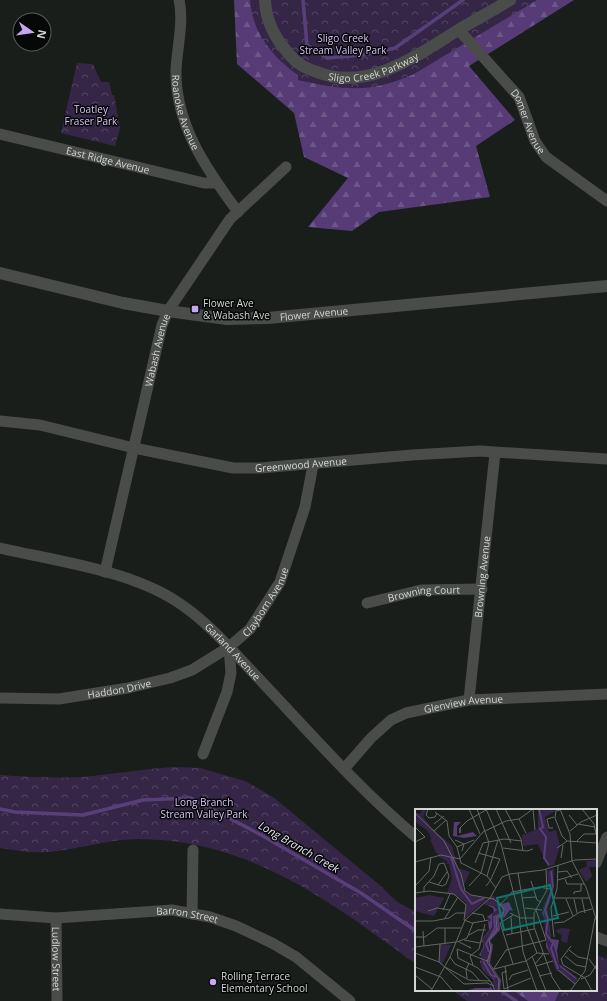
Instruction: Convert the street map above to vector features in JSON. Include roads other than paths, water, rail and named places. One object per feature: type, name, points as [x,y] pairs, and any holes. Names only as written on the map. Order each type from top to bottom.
[{"type":"street","name":"Roanoke Avenue","points":[[180,0],[176,72],[178,99],[195,148],[217,183],[238,212]]},
{"type":"street","name":"Sligo Creek Parkway","points":[[266,0],[266,11],[270,26],[277,41],[300,65],[324,75],[350,79],[379,73],[412,58],[510,0]]},
{"type":"street","name":"Domer Avenue","points":[[459,30],[519,97],[535,141],[546,157],[607,201]]},
{"type":"street","name":"East Ridge Avenue","points":[[0,134],[181,178],[204,183],[217,183]]},
{"type":"street","name":"Wabash Avenue","points":[[105,572],[162,325],[168,311],[230,219],[286,167]]},
{"type":"street","name":"Flower Avenue","points":[[0,273],[123,302],[168,311],[227,319],[268,318],[607,286]]},
{"type":"street","name":"Greenwood Avenue","points":[[0,421],[40,426],[134,448],[233,468],[313,465],[412,455],[480,451],[607,459]]},
{"type":"street","name":"Browning Avenue","points":[[469,700],[482,589],[495,453]]},
{"type":"street","name":"Clayborn Avenue","points":[[229,647],[250,629],[280,582],[305,507],[313,465]]},
{"type":"street","name":"Garland Avenue","points":[[0,548],[105,572],[139,582],[176,601],[198,617],[229,647],[344,769],[395,819],[415,835]]},
{"type":"street","name":"Browning Court","points":[[367,603],[421,590],[482,589]]},
{"type":"street","name":"Haddon Drive","points":[[0,698],[59,699],[128,688],[170,678],[192,670],[229,647]]},
{"type":"street","points":[[203,754],[227,692],[231,673],[229,647]]},
{"type":"street","name":"Glenview Avenue","points":[[344,769],[371,738],[391,720],[406,713],[469,700],[607,694]]},
{"type":"street","points":[[597,861],[607,837]]},
{"type":"street","points":[[192,850],[192,914]]},
{"type":"street","name":"Barron Street","points":[[0,914],[56,918],[145,910],[172,910],[210,918],[236,926],[272,943],[296,957],[350,1001]]},
{"type":"street","name":"Ludlow Street","points":[[56,918],[57,1001]]},
{"type":"street","points":[[597,937],[607,941]]},
{"type":"waterway","points":[[303,0],[307,45],[327,58],[363,55],[395,48],[463,0]]},
{"type":"waterway","name":"Long Branch Creek","points":[[0,809],[15,812],[83,815],[143,800],[191,798],[263,836],[361,893],[415,930]]},
{"type":"waterway","name":"Long Branch Creek","points":[[501,991],[516,1001]]},
{"type":"place","name":"Flower Ave & Wabash Ave","points":[[195,309]]},
{"type":"place","name":"Rolling Terrace Elementary School","points":[[213,982]]},
{"type":"park label","name":"Sligo Creek Stream Valley Park","points":[[343,44]]},
{"type":"park label","name":"Toatley Fraser Park","points":[[91,114]]},
{"type":"park label","name":"Long Branch Stream Valley Park","points":[[204,808]]}]
